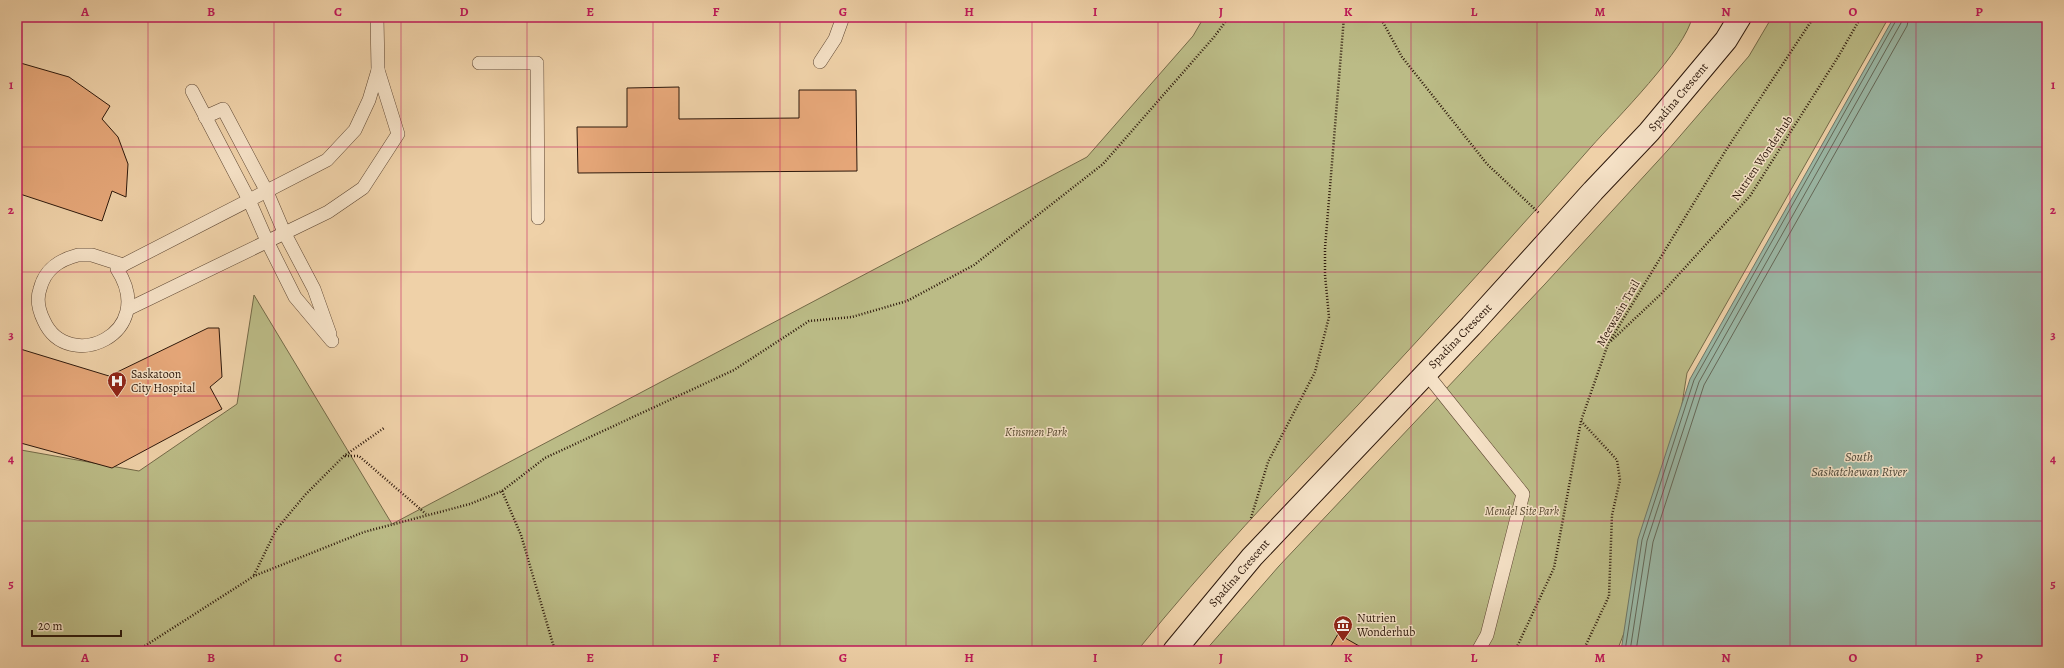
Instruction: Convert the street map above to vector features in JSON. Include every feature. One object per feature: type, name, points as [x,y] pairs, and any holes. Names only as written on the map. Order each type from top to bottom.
[{"type":"street","points":[[1725,17],[1726,40]]},
{"type":"street","name":"Spadina Crescent","points":[[1174,651],[1252,557],[1471,326],[1593,191],[1649,132],[1726,40],[1740,17]]},
{"type":"lane","points":[[128,309],[284,232],[328,212],[363,188],[398,134],[378,70],[377,17]]},
{"type":"lane","points":[[820,62],[835,39],[843,17]]},
{"type":"lane","points":[[479,63],[537,63],[538,218]]},
{"type":"lane","points":[[123,265],[92,255],[78,255],[64,258],[51,267],[42,280],[38,296],[39,311],[46,326],[56,337],[71,344],[87,346],[102,342],[114,334],[123,323],[128,309],[129,295],[125,281],[117,269],[327,160],[355,130],[369,100],[378,70]]},
{"type":"lane","points":[[192,91],[205,117],[249,200],[295,298],[332,341],[314,289],[284,232],[267,192],[223,109],[205,117]]},
{"type":"lane","points":[[1426,373],[1522,494],[1487,635],[1478,651]]},
{"type":"path","points":[[137,651],[254,576],[364,532],[470,504],[502,491],[545,458],[734,370],[809,321],[852,317],[906,301],[974,265],[1103,164],[1214,37],[1229,17]]},
{"type":"path","points":[[1250,522],[1268,462],[1315,372],[1329,317],[1325,275],[1325,248],[1344,17]]},
{"type":"path","points":[[1380,17],[1402,57],[1487,164],[1540,215]]},
{"type":"path","name":"Meewasin Trail","points":[[1515,651],[1554,568],[1581,421],[1608,344],[1726,150],[1814,17]]},
{"type":"path","name":"Nutrien Wonderhub","points":[[1608,344],[1661,294],[1750,196],[1838,57],[1861,17]]},
{"type":"path","points":[[1581,421],[1616,460],[1620,480],[1612,515],[1609,596],[1583,651]]},
{"type":"path","points":[[254,576],[276,530],[304,495],[344,456],[384,428]]},
{"type":"path","points":[[344,456],[359,456],[426,515]]},
{"type":"path","points":[[502,491],[521,535],[555,651]]},
{"type":"green space","name":"Kinsmen Park","points":[[1204,17],[1692,17],[1687,30],[1677,47],[1649,84],[1446,309],[1245,526],[1163,619],[1137,651],[17,651],[17,457],[21,450],[139,471],[237,404],[254,295],[392,524],[1087,157],[1193,36]]},
{"type":"green space","name":"Mendel Site Park","points":[[1772,17],[1889,17],[1687,373],[1660,541],[1617,651],[1205,651],[1279,566],[1545,284],[1668,150],[1749,56]]},
{"type":"water","name":"South Saskatchewan River","points":[[1894,17],[2047,17],[2047,651],[1621,651],[1638,539],[1690,379]]},
{"type":"building","points":[[17,62],[69,77],[110,106],[102,119],[118,137],[128,164],[126,197],[112,191],[102,221],[17,193]]},
{"type":"building","points":[[679,87],[679,119],[799,118],[799,90],[856,90],[857,171],[578,173],[577,127],[627,127],[627,88]]},
{"type":"building","name":"Saskatoon City Hospital","points":[[208,328],[219,328],[222,377],[210,387],[222,409],[112,468],[17,442],[17,348],[109,376]]},
{"type":"building","name":"Nutrien Wonderhub","points":[[1338,634],[1368,651],[1328,651]]},
{"type":"place","name":"Saskatoon City Hospital","points":[[117,398]]},
{"type":"place","name":"Nutrien Wonderhub","points":[[1343,642]]}]
